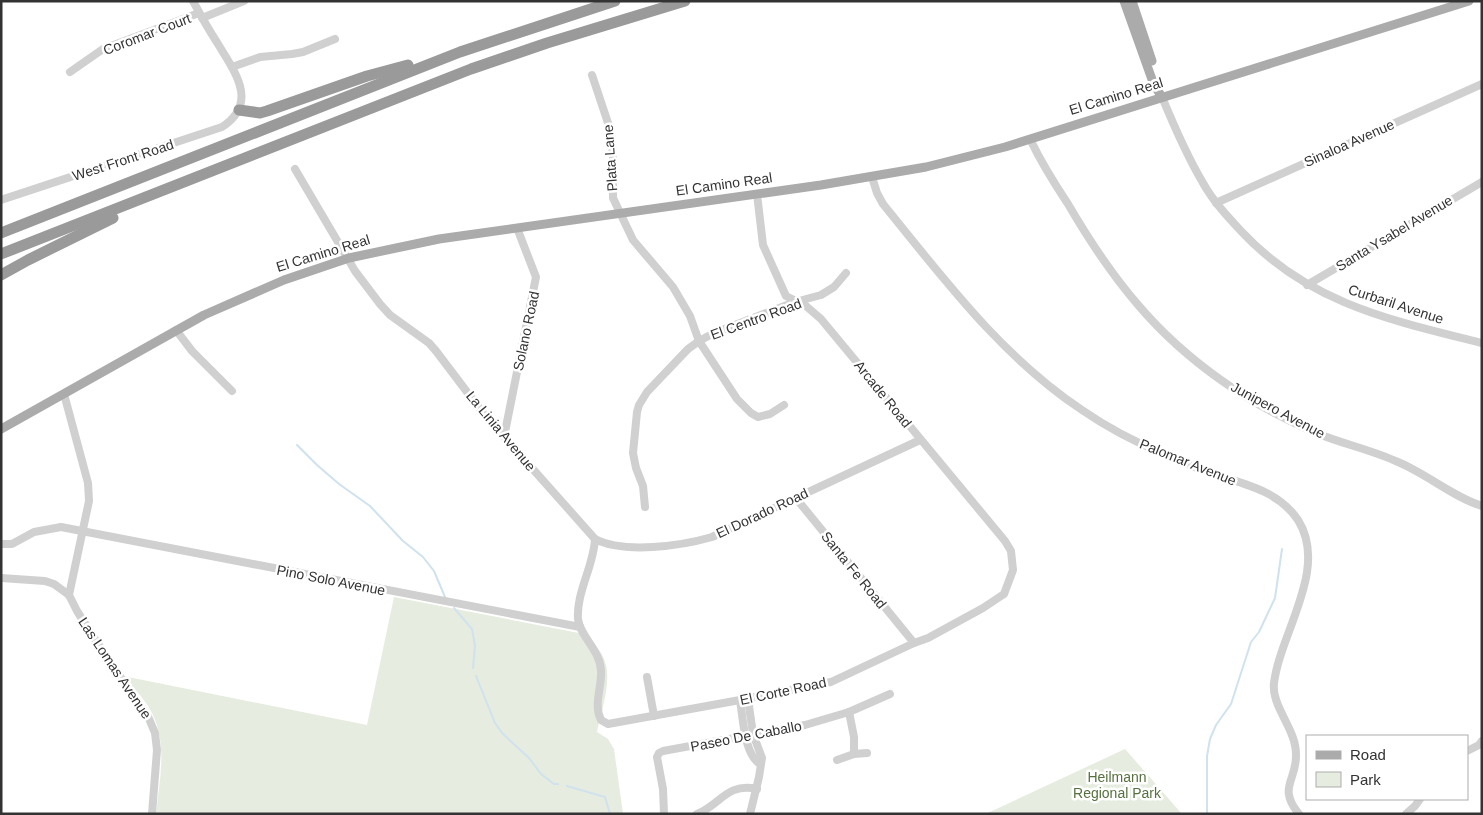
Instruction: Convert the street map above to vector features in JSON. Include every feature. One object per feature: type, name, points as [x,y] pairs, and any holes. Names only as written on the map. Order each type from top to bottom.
[{"type":"highway","points":[[1,233],[460,52],[615,1]]},
{"type":"highway","points":[[1,254],[471,69],[547,43],[685,1]]},
{"type":"highway","points":[[239,110],[267,111],[367,76],[460,52]]},
{"type":"highway","points":[[1,275],[67,240],[192,180]]},
{"type":"main road","name":"Curbaril Avenue","points":[[1124,1],[1154,85],[1162,97]]},
{"type":"main road","name":"Curbaril Avenue","points":[[1132,1],[1162,97]]},
{"type":"main road","name":"El Camino Real","points":[[1,429],[176,330],[230,303],[301,274],[349,258],[420,242],[872,177],[944,163],[1030,139],[1469,1]]},
{"type":"street","points":[[193,1],[200,16],[238,78],[242,95],[239,110]]},
{"type":"street","name":"Coromar Court","points":[[70,72],[103,50],[244,1]]},
{"type":"street","points":[[232,67],[260,57],[303,52],[335,39]]},
{"type":"street","name":"Plata Lane","points":[[592,75],[611,132],[614,158],[613,198],[633,240],[674,288],[683,303],[699,341],[731,391],[751,413],[758,417],[763,417],[784,405]]},
{"type":"street","name":"Sinaloa Avenue","points":[[1216,203],[1482,84]]},
{"type":"street","name":"Curbaril Avenue","points":[[1162,97],[1196,169],[1216,203],[1257,248],[1280,267],[1307,284],[1345,303],[1377,315],[1482,344]]},
{"type":"street","name":"West Front Road","points":[[1,200],[222,127],[239,110]]},
{"type":"street","name":"Junipero Avenue","points":[[1030,139],[1088,238],[1118,279],[1140,306],[1171,338],[1204,366],[1240,393],[1308,429],[1411,467],[1463,498],[1482,506]]},
{"type":"street","name":"La Linia Avenue","points":[[295,169],[361,280],[380,304],[390,315],[429,343],[504,437],[595,539]]},
{"type":"street","name":"Palomar Avenue","points":[[872,177],[877,194],[883,204],[975,317],[1006,349],[1039,377],[1080,410],[1119,433],[1164,455],[1269,494],[1281,501],[1300,523],[1307,542],[1308,566],[1278,665],[1274,688],[1277,701],[1295,744],[1296,761],[1288,791],[1299,814]]},
{"type":"street","name":"Santa Ysabel Avenue","points":[[1307,284],[1482,182]]},
{"type":"street","name":"Arcade Road","points":[[756,194],[763,246],[786,296],[806,306],[821,318],[1012,551],[1013,570],[1004,594]]},
{"type":"street","name":"Solano Road","points":[[504,437],[536,277],[517,228]]},
{"type":"street","name":"El Centro Road","points":[[645,507],[643,486],[633,453],[640,405],[647,392],[688,349],[699,341],[714,333],[795,302],[821,295],[834,287],[846,274]]},
{"type":"street","points":[[176,330],[192,351],[232,391]]},
{"type":"street","points":[[1,578],[45,581],[54,584],[69,595],[89,501],[88,484],[64,394]]},
{"type":"street","name":"El Dorado Road","points":[[595,539],[603,543],[628,547],[650,547],[701,540],[721,534],[795,497],[920,440]]},
{"type":"street","name":"Santa Fe Road","points":[[795,497],[914,643]]},
{"type":"street","name":"Pino Solo Avenue","points":[[1,544],[12,544],[34,532],[61,527],[83,533],[580,627]]},
{"type":"street","points":[[580,627],[578,608],[595,547],[595,539]]},
{"type":"street","name":"El Corte Road","points":[[580,627],[594,649],[600,663],[601,677],[596,707],[603,721],[608,724],[744,700],[831,682],[928,638],[983,608],[1004,594]]},
{"type":"street","name":"Las Lomas Avenue","points":[[69,595],[77,612],[109,661],[148,714],[152,723],[157,750],[152,814]]},
{"type":"street","points":[[647,677],[654,716]]},
{"type":"street","name":"Paseo De Caballo","points":[[664,814],[663,789],[657,757],[659,753],[749,734],[805,725],[849,712],[890,694]]},
{"type":"street","points":[[744,700],[755,761],[760,764],[757,789],[750,814]]},
{"type":"street","points":[[849,712],[853,728],[854,754]]},
{"type":"street","points":[[1468,750],[1482,741]]},
{"type":"street","points":[[837,760],[854,754],[867,753]]},
{"type":"street","points":[[701,813],[732,790],[746,787],[757,789]]},
{"type":"street","points":[[1406,814],[1419,800]]},
{"type":"green space","points":[[394,597],[589,635],[602,655],[607,670],[607,687],[597,732],[608,739],[614,749],[623,814],[156,814],[161,772],[159,731],[148,706],[123,676],[367,725]]},
{"type":"green space","name":"Heilmann Regional Park","points":[[1125,749],[1182,814],[985,814],[992,811]]},
{"type":"waterway","points":[[297,445],[339,484],[370,506],[403,541],[423,557],[434,571],[445,597]]},
{"type":"waterway","points":[[1207,814],[1207,756],[1210,739],[1216,725],[1231,704],[1251,642],[1259,632],[1275,598],[1282,549]]},
{"type":"waterway","points":[[454,608],[472,629],[475,646],[473,668]]},
{"type":"waterway","points":[[476,676],[495,723],[502,733],[529,758],[541,774],[554,784],[558,784]]},
{"type":"waterway","points":[[567,786],[605,797],[610,814]]}]
